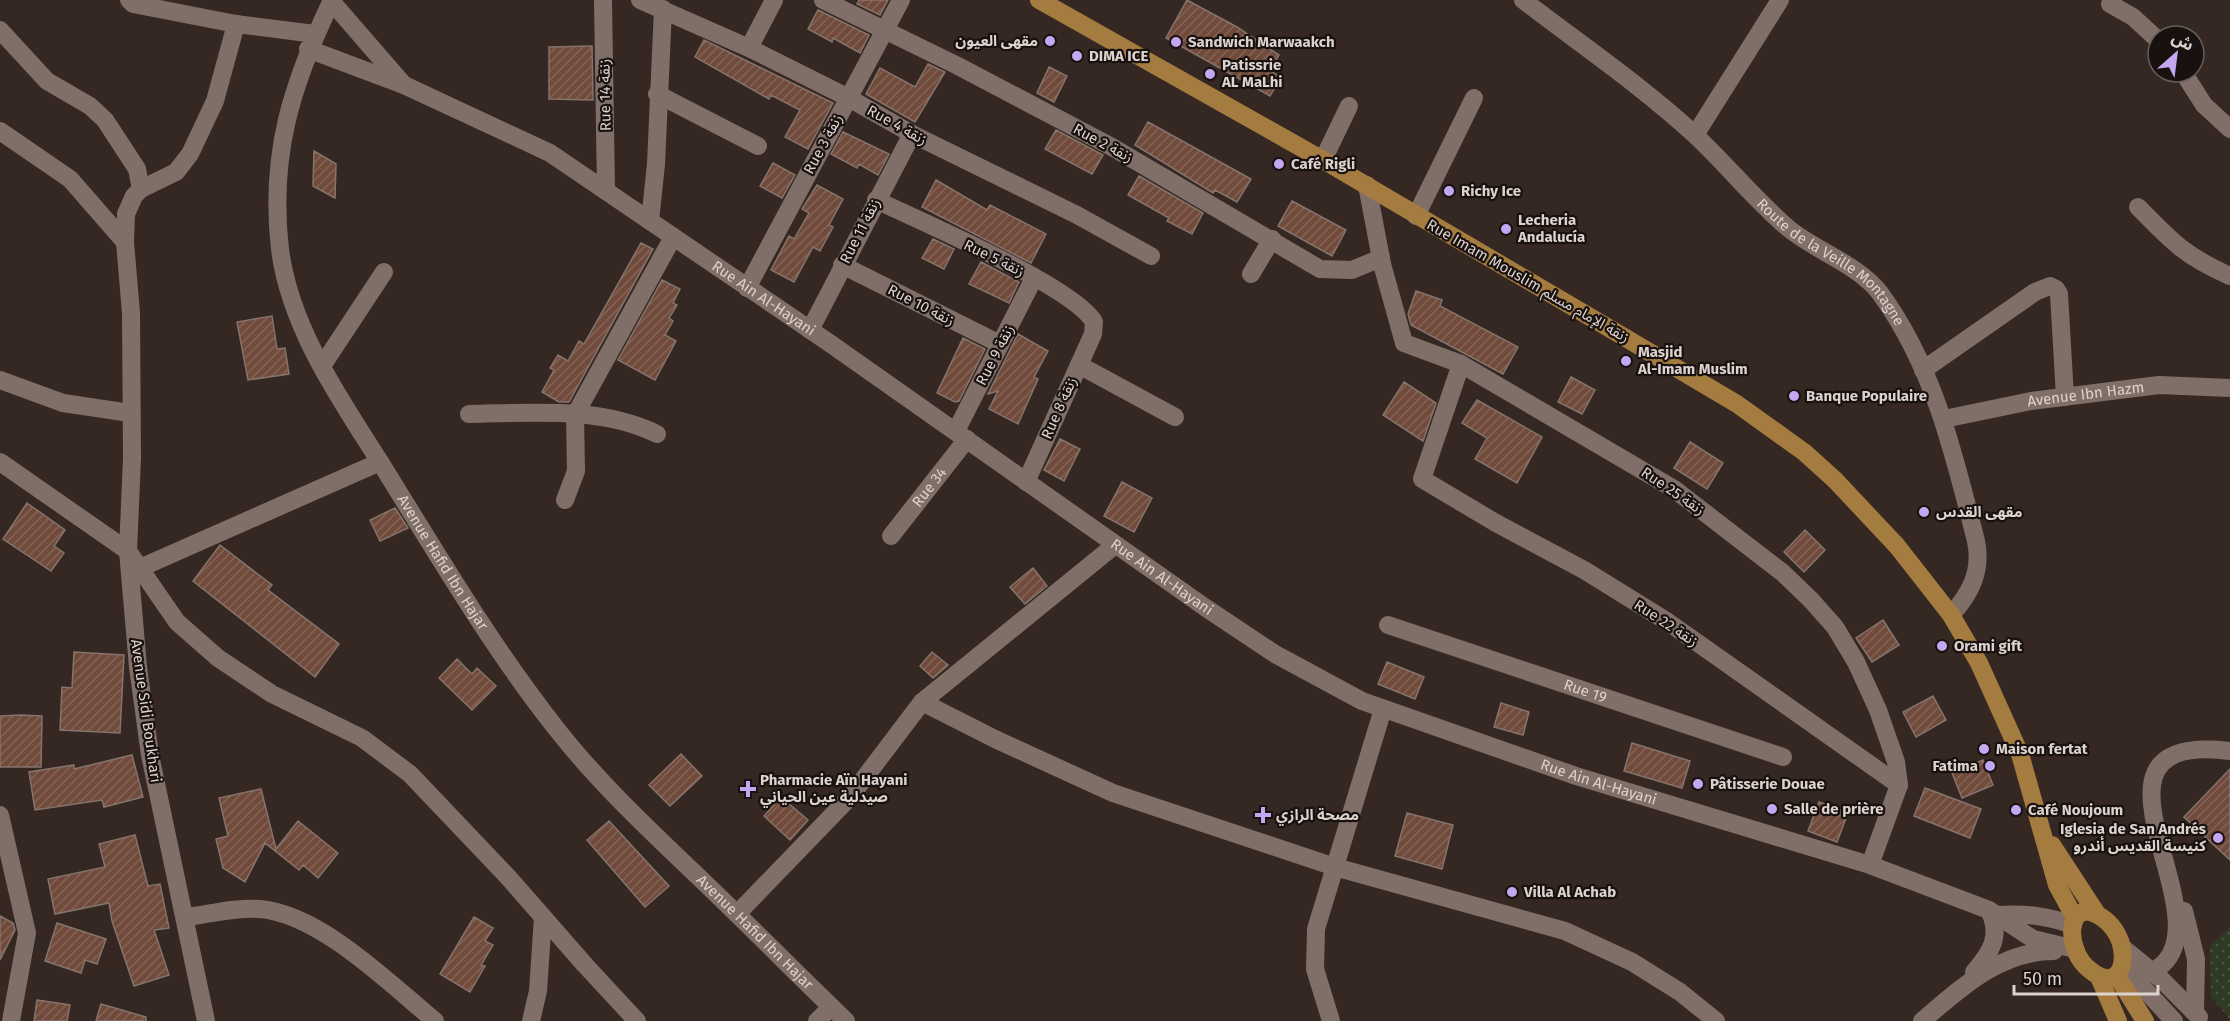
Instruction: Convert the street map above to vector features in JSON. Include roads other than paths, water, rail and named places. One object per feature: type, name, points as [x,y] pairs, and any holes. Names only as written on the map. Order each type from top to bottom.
[{"type":"main road","name":"Rue Imam Mouslim زنقة الإمام مسلم","points":[[1039,0],[1367,185],[1720,394],[1804,452],[1835,480],[1898,546],[1951,615],[1978,663],[2010,730],[2044,831],[2057,885],[2074,922]]},
{"type":"main road","name":"Rue Imam Mouslim زنقة الإمام مسلم","points":[[2044,831],[2097,914],[2116,931],[2119,969]]},
{"type":"main road","points":[[2097,914],[2083,912],[2074,922],[2076,952],[2119,969],[2145,1021]]},
{"type":"main road","points":[[2118,1021],[2119,969]]},
{"type":"street","name":"Rue 14 زنقة","points":[[603,0],[606,190]]},
{"type":"street","name":"Rue 4 زنقة","points":[[640,0],[749,48],[848,97],[912,134],[1077,215],[1151,256]]},
{"type":"street","points":[[749,48],[774,0]]},
{"type":"street","name":"Rue 2 زنقة","points":[[823,0],[1112,147],[1320,269],[1352,270],[1381,258]]},
{"type":"street","name":"Rue 3 زنقة","points":[[747,288],[901,0]]},
{"type":"street","name":"Route de la Veille Montagne","points":[[1523,0],[1695,135],[1774,217],[1796,234],[1845,264],[1877,290],[1899,323],[1923,369],[1944,418],[1979,558],[1972,587],[1951,615]]},
{"type":"street","points":[[1695,135],[1780,0]]},
{"type":"street","name":"Rue Ain Al-Hayani","points":[[127,1],[311,41],[550,153],[962,435],[1026,482],[1275,654],[1362,701],[1576,776],[1870,865],[1993,913],[2033,939],[2076,952]]},
{"type":"street","name":"Rue Ain Al-Hayani","points":[[332,1],[404,85]]},
{"type":"street","name":"Avenue Hafid Ibn Hajar","points":[[332,1],[311,41],[283,130],[277,195],[280,250],[289,291],[322,366],[463,595],[554,726],[608,788],[846,1021]]},
{"type":"street","points":[[2110,4],[2133,17],[2146,29]]},
{"type":"street","points":[[650,221],[656,164],[657,94],[663,9]]},
{"type":"street","points":[[0,30],[47,81],[90,106],[105,120],[137,169],[141,189],[176,172],[184,165],[215,101],[236,24]]},
{"type":"street","points":[[2191,84],[2204,105],[2230,129]]},
{"type":"street","points":[[657,94],[758,146]]},
{"type":"street","points":[[1416,216],[1474,98]]},
{"type":"street","points":[[1323,160],[1348,106]]},
{"type":"street","points":[[0,131],[70,179],[125,242]]},
{"type":"street","name":"Rue 11 زنقة","points":[[810,330],[912,134]]},
{"type":"street","name":"Rue 25 زنقة","points":[[1367,185],[1381,258],[1404,343],[1461,364],[1674,489],[1783,573],[1835,627],[1856,662],[1887,735],[1896,762],[1899,784]]},
{"type":"street","name":"Avenue Sidi Boukhari","points":[[141,189],[128,208],[125,242],[131,313],[131,495],[128,551],[143,708],[206,1021]]},
{"type":"street","name":"Rue 5 زنقة","points":[[876,200],[1034,278],[1084,309],[1094,324],[1093,334]]},
{"type":"street","points":[[2138,207],[2175,245],[2195,260],[2230,276]]},
{"type":"street","points":[[565,500],[576,471],[575,415],[673,237]]},
{"type":"street","points":[[1251,274],[1272,239]]},
{"type":"street","name":"Rue 10 زنقة","points":[[842,265],[1000,344]]},
{"type":"street","points":[[322,366],[384,272]]},
{"type":"street","name":"Rue 9 زنقة","points":[[962,435],[1000,344],[1034,278]]},
{"type":"street","points":[[1923,369],[2035,292],[2050,286],[2059,294],[2065,397]]},
{"type":"street","name":"Rue 8 زنقة","points":[[1026,482],[1093,334]]},
{"type":"street","name":"Rue 22 زنقة","points":[[1461,364],[1422,479],[1496,524],[1584,570],[1668,622],[1899,784]]},
{"type":"street","points":[[1078,365],[1175,417]]},
{"type":"street","points":[[0,380],[63,403],[130,414]]},
{"type":"street","name":"Avenue Ibn Hazm","points":[[1944,418],[2065,397],[2159,385],[2230,388]]},
{"type":"street","points":[[469,414],[575,415],[615,420],[657,434]]},
{"type":"street","name":"Rue 34","points":[[891,536],[962,435]]},
{"type":"street","points":[[0,462],[128,551],[177,622],[218,658],[272,694],[362,738],[410,774],[638,1021]]},
{"type":"street","points":[[140,568],[380,462]]},
{"type":"street","points":[[737,914],[849,797],[922,702],[1115,544]]},
{"type":"street","name":"Rue 19","points":[[1388,626],[1784,758]]},
{"type":"street","points":[[922,702],[995,739],[1113,793],[1335,867],[1565,931],[1632,962],[1680,992],[1716,1021]]},
{"type":"street","points":[[1331,1021],[1315,969],[1316,929],[1383,709]]},
{"type":"street","points":[[2198,1017],[2194,944],[2178,900],[2153,808],[2158,771],[2167,759],[2177,753],[2205,749],[2230,751]]},
{"type":"street","points":[[1870,865],[1899,784]]},
{"type":"street","points":[[0,815],[27,928],[8,992],[11,1021]]},
{"type":"street","points":[[2119,969],[2151,971],[2162,965],[2175,950],[2180,929],[2178,900]]},
{"type":"street","points":[[186,917],[253,908],[299,919],[339,944],[435,1021]]},
{"type":"street","name":"Rue Ain Al-Hayani","points":[[1993,913],[2032,915],[2074,922]]},
{"type":"street","points":[[1961,987],[1994,946],[1993,913]]},
{"type":"street","points":[[531,1021],[538,991],[543,916]]},
{"type":"street","points":[[1922,1021],[1961,987],[1996,964],[2036,951],[2076,952]]},
{"type":"street","points":[[2119,969],[2151,971],[2198,1017]]},
{"type":"street","points":[[2119,969],[2174,1021]]},
{"type":"street","points":[[817,1021],[831,1007]]},
{"type":"place","name":"مقهى العيون","points":[[1050,41]]},
{"type":"place","name":"Sandwich Marwaakch","points":[[1176,42]]},
{"type":"place","name":"DIMA ICE","points":[[1077,56]]},
{"type":"place","name":"Patissrie AL MaLhi","points":[[1210,74]]},
{"type":"place","name":"Café Rigli","points":[[1279,164]]},
{"type":"place","name":"Richy Ice","points":[[1449,191]]},
{"type":"place","name":"Lecheria Andalucía","points":[[1506,229]]},
{"type":"place","name":"Masjid Al-Imam Muslim","points":[[1626,361]]},
{"type":"place","name":"Banque Populaire","points":[[1794,396]]},
{"type":"place","name":"مقهى القدس","points":[[1924,512]]},
{"type":"place","name":"Orami gift","points":[[1942,646]]},
{"type":"place","name":"Maison fertat","points":[[1984,749]]},
{"type":"place","name":"Fatima","points":[[1990,766]]},
{"type":"place","name":"Pâtisserie Douae","points":[[1698,784]]},
{"type":"place","name":"Pharmacie Aïn Hayani صيدلية عين الحياني","points":[[748,789]]},
{"type":"place","name":"Salle de prière","points":[[1772,809]]},
{"type":"place","name":"Café Noujoum","points":[[2016,810]]},
{"type":"place","name":"مصحة الرازي","points":[[1263,815]]},
{"type":"place","name":"Iglesia de San Andrés كنيسة القديس أندرو","points":[[2218,838]]},
{"type":"place","name":"Villa Al Achab","points":[[1512,892]]}]
